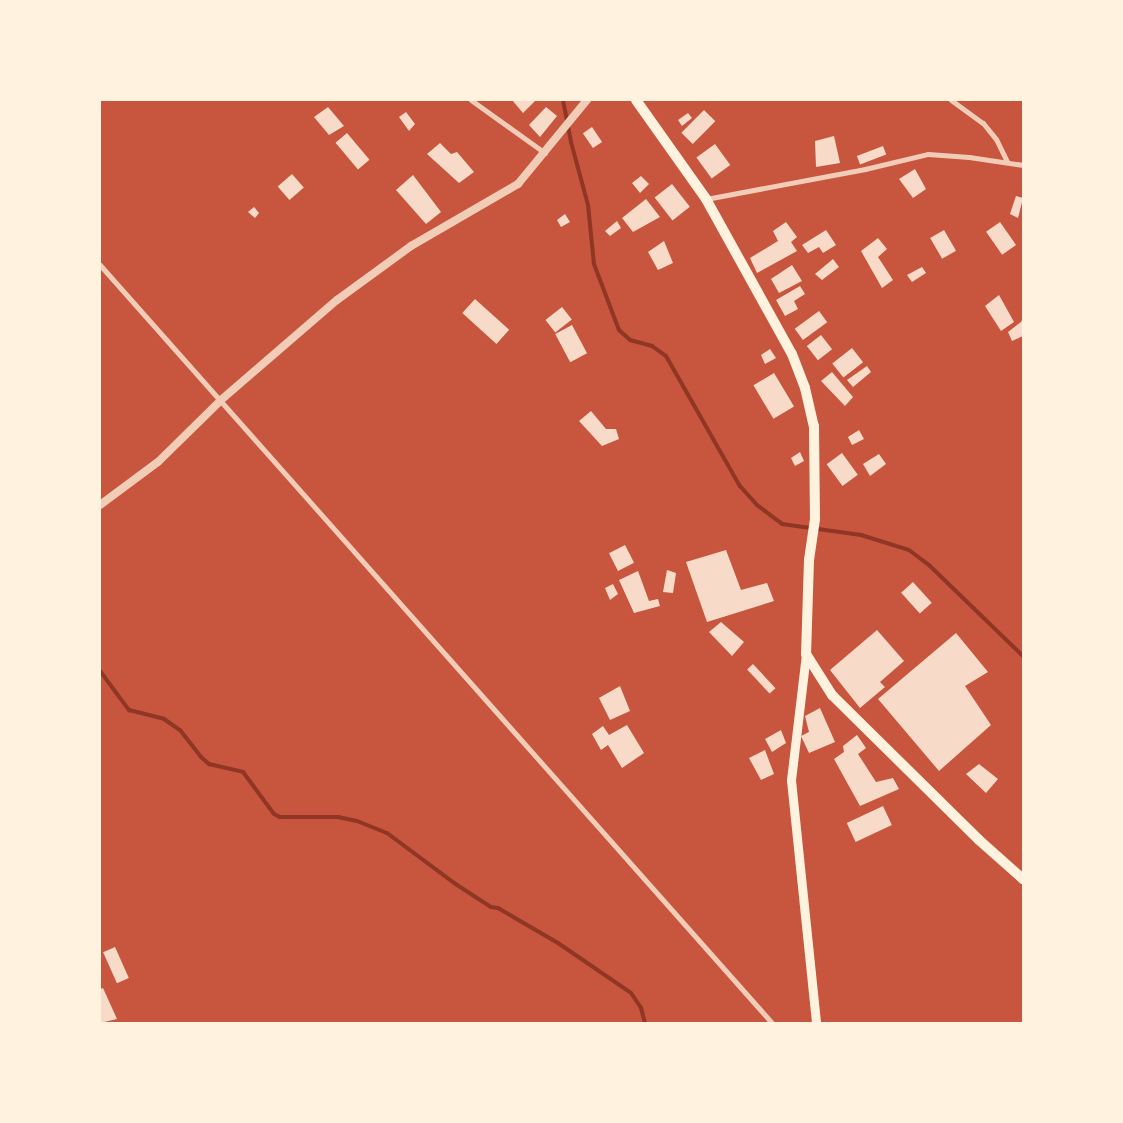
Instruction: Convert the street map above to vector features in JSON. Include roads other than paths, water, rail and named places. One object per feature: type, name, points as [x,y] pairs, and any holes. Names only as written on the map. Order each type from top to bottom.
[{"type":"highway","points":[[636,100],[706,199],[792,354],[805,388],[814,426],[815,519],[809,560],[806,654],[832,695],[979,840],[1023,879]]},
{"type":"main road","points":[[806,654],[791,780],[816,1023]]},
{"type":"street","points":[[471,100],[544,154]]},
{"type":"street","points":[[100,505],[158,462],[221,400],[337,300],[412,246],[518,184],[587,100]]},
{"type":"street","points":[[951,100],[983,122],[996,139],[1007,162]]},
{"type":"street","points":[[706,199],[865,169],[928,154],[1023,165]]},
{"type":"street","points":[[100,265],[772,1023]]},
{"type":"waterway","points":[[563,100],[571,142],[588,205],[594,264],[619,330],[630,340],[652,346],[666,356],[740,486],[757,505],[782,524],[861,535],[909,550],[930,566],[1023,656]]},
{"type":"waterway","points":[[100,671],[129,710],[164,719],[180,730],[201,757],[209,764],[243,772],[274,814],[280,817],[338,817],[357,821],[387,833],[454,883],[491,907],[498,908],[558,943],[631,993],[641,1008],[645,1023]]}]
